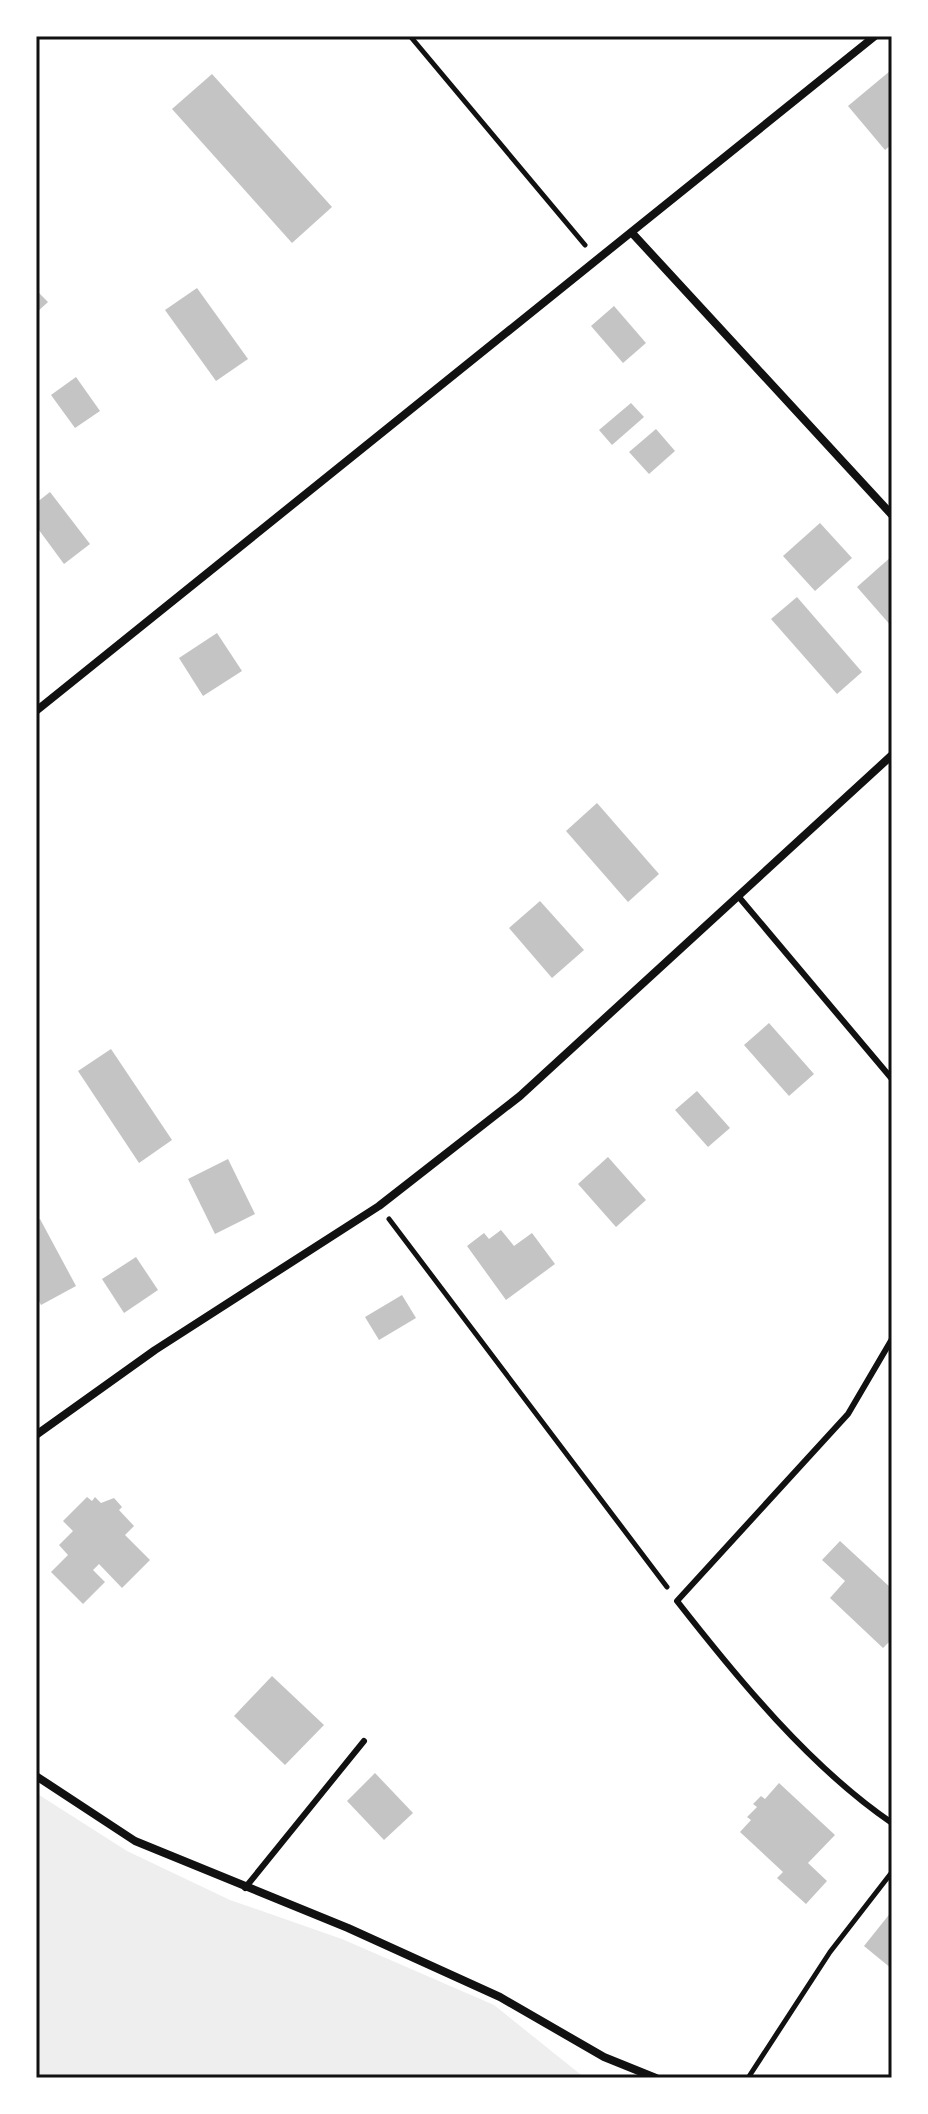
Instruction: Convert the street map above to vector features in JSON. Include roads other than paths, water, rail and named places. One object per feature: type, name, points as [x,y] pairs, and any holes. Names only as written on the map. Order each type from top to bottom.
[{"type":"street","points":[[36,711],[633,234],[875,36]]},
{"type":"street","points":[[633,234],[892,515]]},
{"type":"street","points":[[36,1435],[155,1350],[379,1206],[520,1096],[892,755]]},
{"type":"street","points":[[36,1776],[135,1841],[348,1928],[500,1997],[604,2057],[656,2078]]},
{"type":"lane","points":[[738,896],[892,1079]]},
{"type":"lane","points":[[892,1339],[848,1414],[677,1601],[742,1685],[865,1805],[892,1823]]},
{"type":"lane","points":[[245,1888],[364,1741]]}]
